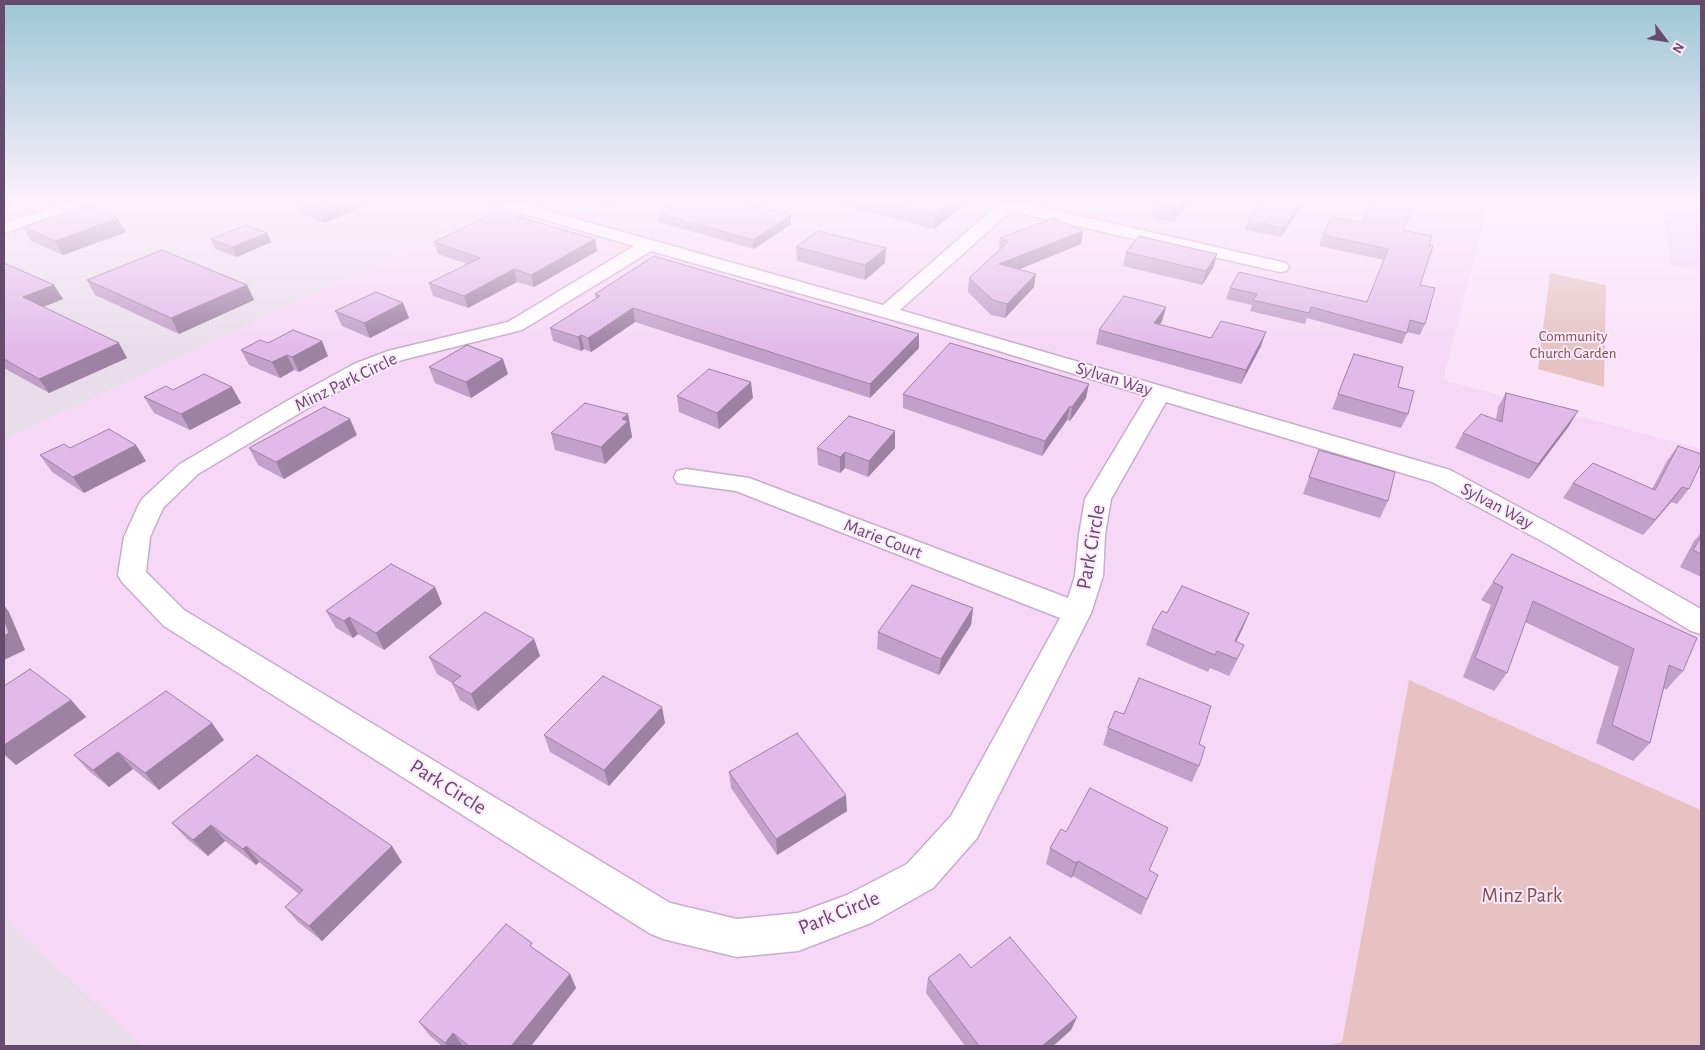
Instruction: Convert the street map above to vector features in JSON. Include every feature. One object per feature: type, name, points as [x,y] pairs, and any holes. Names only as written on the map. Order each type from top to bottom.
[{"type":"street","name":"Minz Park Circle","points":[[132,575],[137,537],[152,504],[189,469],[300,403],[395,355],[516,326],[638,251]]},
{"type":"street","name":"Sylvan Way","points":[[669,251],[885,312],[1441,476],[1558,539],[1701,622]]},
{"type":"street","points":[[885,312],[954,251]]},
{"type":"street","points":[[1212,251],[1280,267]]},
{"type":"street","name":"Park Circle","points":[[132,575],[174,618],[663,920],[737,938],[798,932],[857,910],[920,876],[964,827],[1077,613],[1089,576],[1092,535],[1098,499],[1160,393]]},
{"type":"street","name":"Marie Court","points":[[686,477],[740,484],[1077,613]]},
{"type":"shaded area","points":[[4,251],[404,251],[4,440]]},
{"type":"shaded area","points":[[404,251],[1476,251],[1443,380],[1701,449],[1701,810],[1409,681],[1342,1042],[1326,1046],[142,1046],[4,917],[4,440]]},
{"type":"shaded area","points":[[1669,251],[1701,251],[1701,271],[1671,265]]},
{"type":"shaded area","points":[[4,917],[142,1046],[4,1046]]},
{"type":"green space","name":"Community Church Garden","points":[[1550,273],[1606,285],[1604,387],[1538,369]]},
{"type":"green space","name":"Minz Park","points":[[1409,680],[1701,810],[1701,1046],[1326,1046],[1342,1042]]},
{"type":"building","points":[[160,251],[164,251],[247,285],[171,318],[87,280]]},
{"type":"building","points":[[460,251],[574,251],[531,275],[514,269],[464,296],[429,283],[480,258]]},
{"type":"building","points":[[811,251],[882,251],[865,265]]},
{"type":"building","points":[[998,251],[1032,251],[999,264],[1036,274],[1007,304],[993,300],[969,278]]},
{"type":"building","points":[[1204,251],[1217,254],[1206,271],[1126,252]]},
{"type":"building","points":[[1387,251],[1431,251],[1420,285],[1435,288],[1425,324],[1410,320],[1407,333],[1311,307],[1309,313],[1253,300],[1257,294],[1230,288],[1239,272],[1367,302]]},
{"type":"building","points":[[654,256],[919,334],[870,384],[633,308],[588,338],[581,335],[578,337],[550,328],[600,296],[595,294]]},
{"type":"building","points":[[4,263],[54,285],[23,297],[119,343],[39,379],[4,359]]},
{"type":"building","points":[[376,292],[403,303],[364,323],[335,311]]},
{"type":"building","points":[[1124,296],[1166,307],[1154,323],[1211,338],[1221,321],[1266,332],[1246,370],[1099,330]]},
{"type":"building","points":[[293,330],[322,341],[292,357],[287,355],[272,362],[241,350],[260,340],[268,343]]},
{"type":"building","points":[[950,343],[1089,384],[1072,407],[1070,406],[1045,441],[903,394]]},
{"type":"building","points":[[467,345],[503,359],[466,382],[429,367]]},
{"type":"building","points":[[1354,354],[1403,367],[1398,387],[1414,391],[1408,414],[1338,394]]},
{"type":"building","points":[[709,369],[751,382],[717,413],[677,396]]},
{"type":"building","points":[[204,374],[232,387],[181,414],[144,397],[166,386],[173,390]]},
{"type":"building","points":[[1506,393],[1578,411],[1538,464],[1463,433],[1481,414],[1502,422]]},
{"type":"building","points":[[585,403],[628,414],[622,419],[628,421],[601,447],[551,433]]},
{"type":"building","points":[[324,407],[350,419],[276,462],[249,448]]},
{"type":"building","points":[[849,416],[895,431],[869,461],[845,452],[840,457],[817,448]]},
{"type":"building","points":[[109,429],[136,445],[73,477],[40,455],[64,444],[70,448]]},
{"type":"building","points":[[1678,446],[1701,454],[1701,463],[1689,489],[1682,487],[1655,520],[1573,483],[1593,463],[1655,490]]},
{"type":"building","points":[[1319,450],[1395,472],[1388,501],[1309,477]]},
{"type":"building","points":[[1701,537],[1701,554],[1693,550]]},
{"type":"building","points":[[1512,554],[1697,638],[1683,671],[1669,665],[1650,743],[1612,725],[1634,649],[1533,601],[1507,673],[1475,658],[1503,587],[1493,582]]},
{"type":"building","points":[[391,564],[435,587],[376,633],[349,617],[344,621],[326,611]]},
{"type":"building","points":[[912,585],[973,608],[941,659],[878,632]]},
{"type":"building","points":[[1182,586],[1249,613],[1235,641],[1244,645],[1237,659],[1217,651],[1215,655],[1152,628],[1162,611],[1167,613]]},
{"type":"building","points":[[485,612],[534,639],[471,694],[452,683],[461,676],[429,657]]},
{"type":"building","points":[[4,619],[9,633],[4,636]]},
{"type":"building","points":[[30,669],[71,700],[4,745],[4,686]]},
{"type":"building","points":[[603,676],[662,707],[604,770],[544,735]]},
{"type":"building","points":[[1139,678],[1211,706],[1199,744],[1205,747],[1199,766],[1108,728],[1115,711],[1124,714]]},
{"type":"building","points":[[166,691],[212,723],[145,773],[118,752],[93,770],[74,755]]},
{"type":"building","points":[[797,733],[846,795],[776,839],[729,772]]},
{"type":"building","points":[[257,755],[392,846],[309,926],[285,907],[303,890],[246,846],[243,849],[211,825],[193,840],[172,823]]},
{"type":"building","points":[[1090,788],[1168,828],[1149,870],[1158,875],[1147,899],[1078,861],[1076,863],[1050,848],[1061,829],[1066,832]]},
{"type":"building","points":[[506,924],[532,943],[530,946],[570,974],[511,1046],[469,1046],[453,1033],[445,1043],[419,1022]]},
{"type":"building","points":[[1010,937],[1077,1017],[1042,1046],[979,1046],[928,978],[960,954],[971,968]]}]
